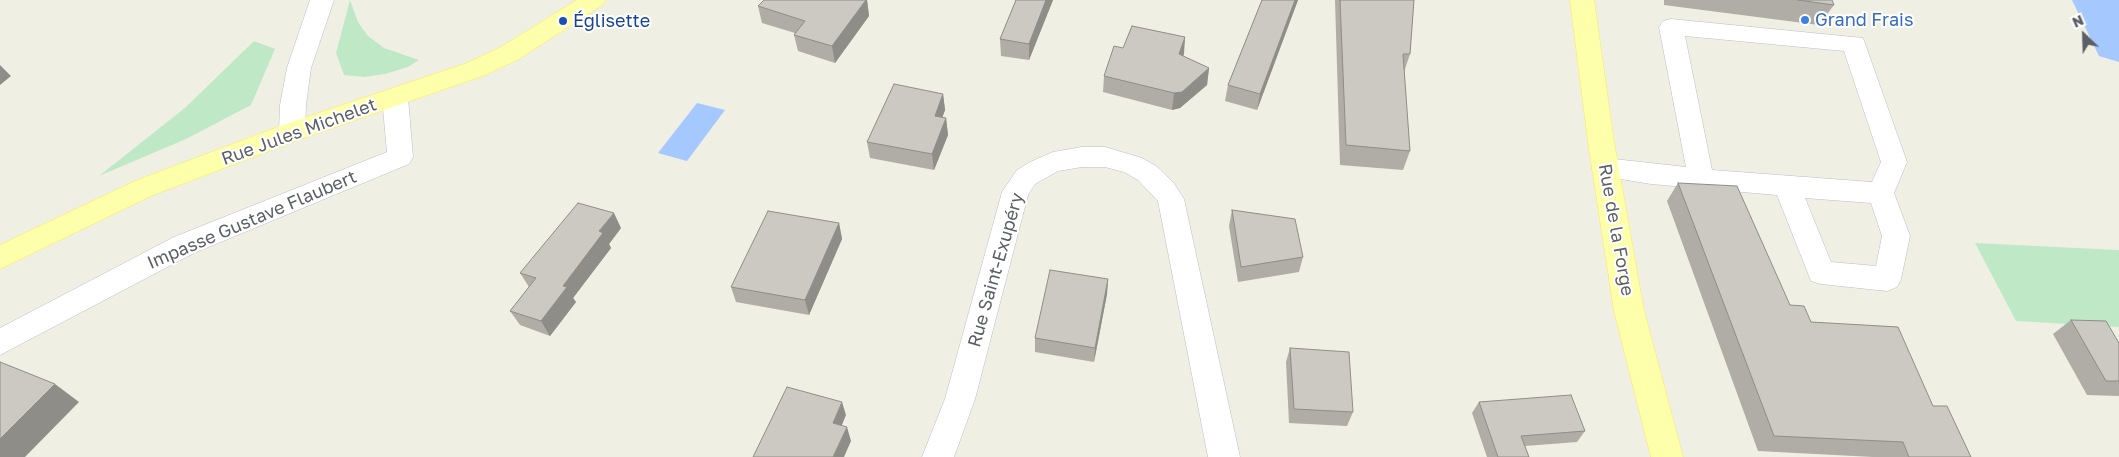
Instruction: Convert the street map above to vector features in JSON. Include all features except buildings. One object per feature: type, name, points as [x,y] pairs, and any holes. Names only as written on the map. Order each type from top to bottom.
[{"type":"main road","name":"Rue Jules Michelet","points":[[0,258],[144,188],[292,132],[454,78],[510,53],[594,0]]},
{"type":"main road","name":"Rue de la Forge","points":[[1582,0],[1606,168],[1630,311],[1666,457]]},
{"type":"street","points":[[292,132],[293,105],[299,68],[322,0]]},
{"type":"street","points":[[1701,178],[1671,27],[1854,44],[1894,162],[1881,193],[1896,236],[1887,279],[1821,273],[1787,186]]},
{"type":"street","name":"Impasse Gustave Flaubert","points":[[0,342],[184,245],[400,157],[395,98]]},
{"type":"street","name":"Rue Saint-Exupéry","points":[[938,457],[960,399],[1015,192],[1026,177],[1039,169],[1053,162],[1082,157],[1105,157],[1133,165],[1147,173],[1164,189],[1171,199],[1224,457]]},
{"type":"street","points":[[1606,168],[1787,186],[1881,193]]},
{"type":"green space","points":[[350,0],[358,22],[368,36],[384,48],[419,60],[408,67],[385,74],[364,77],[344,75],[336,53]]},
{"type":"green space","points":[[254,41],[275,49],[251,105],[186,139],[99,176],[186,107]]},
{"type":"green space","points":[[1975,243],[2119,250],[2119,327],[2016,321]]},
{"type":"water","points":[[697,103],[725,110],[687,161],[658,153]]},
{"type":"waterway","points":[[2100,0],[2119,42]]},
{"type":"place","name":"Grand Frais","points":[[1805,20]]},
{"type":"place","name":"Églisette","points":[[563,21]]}]
